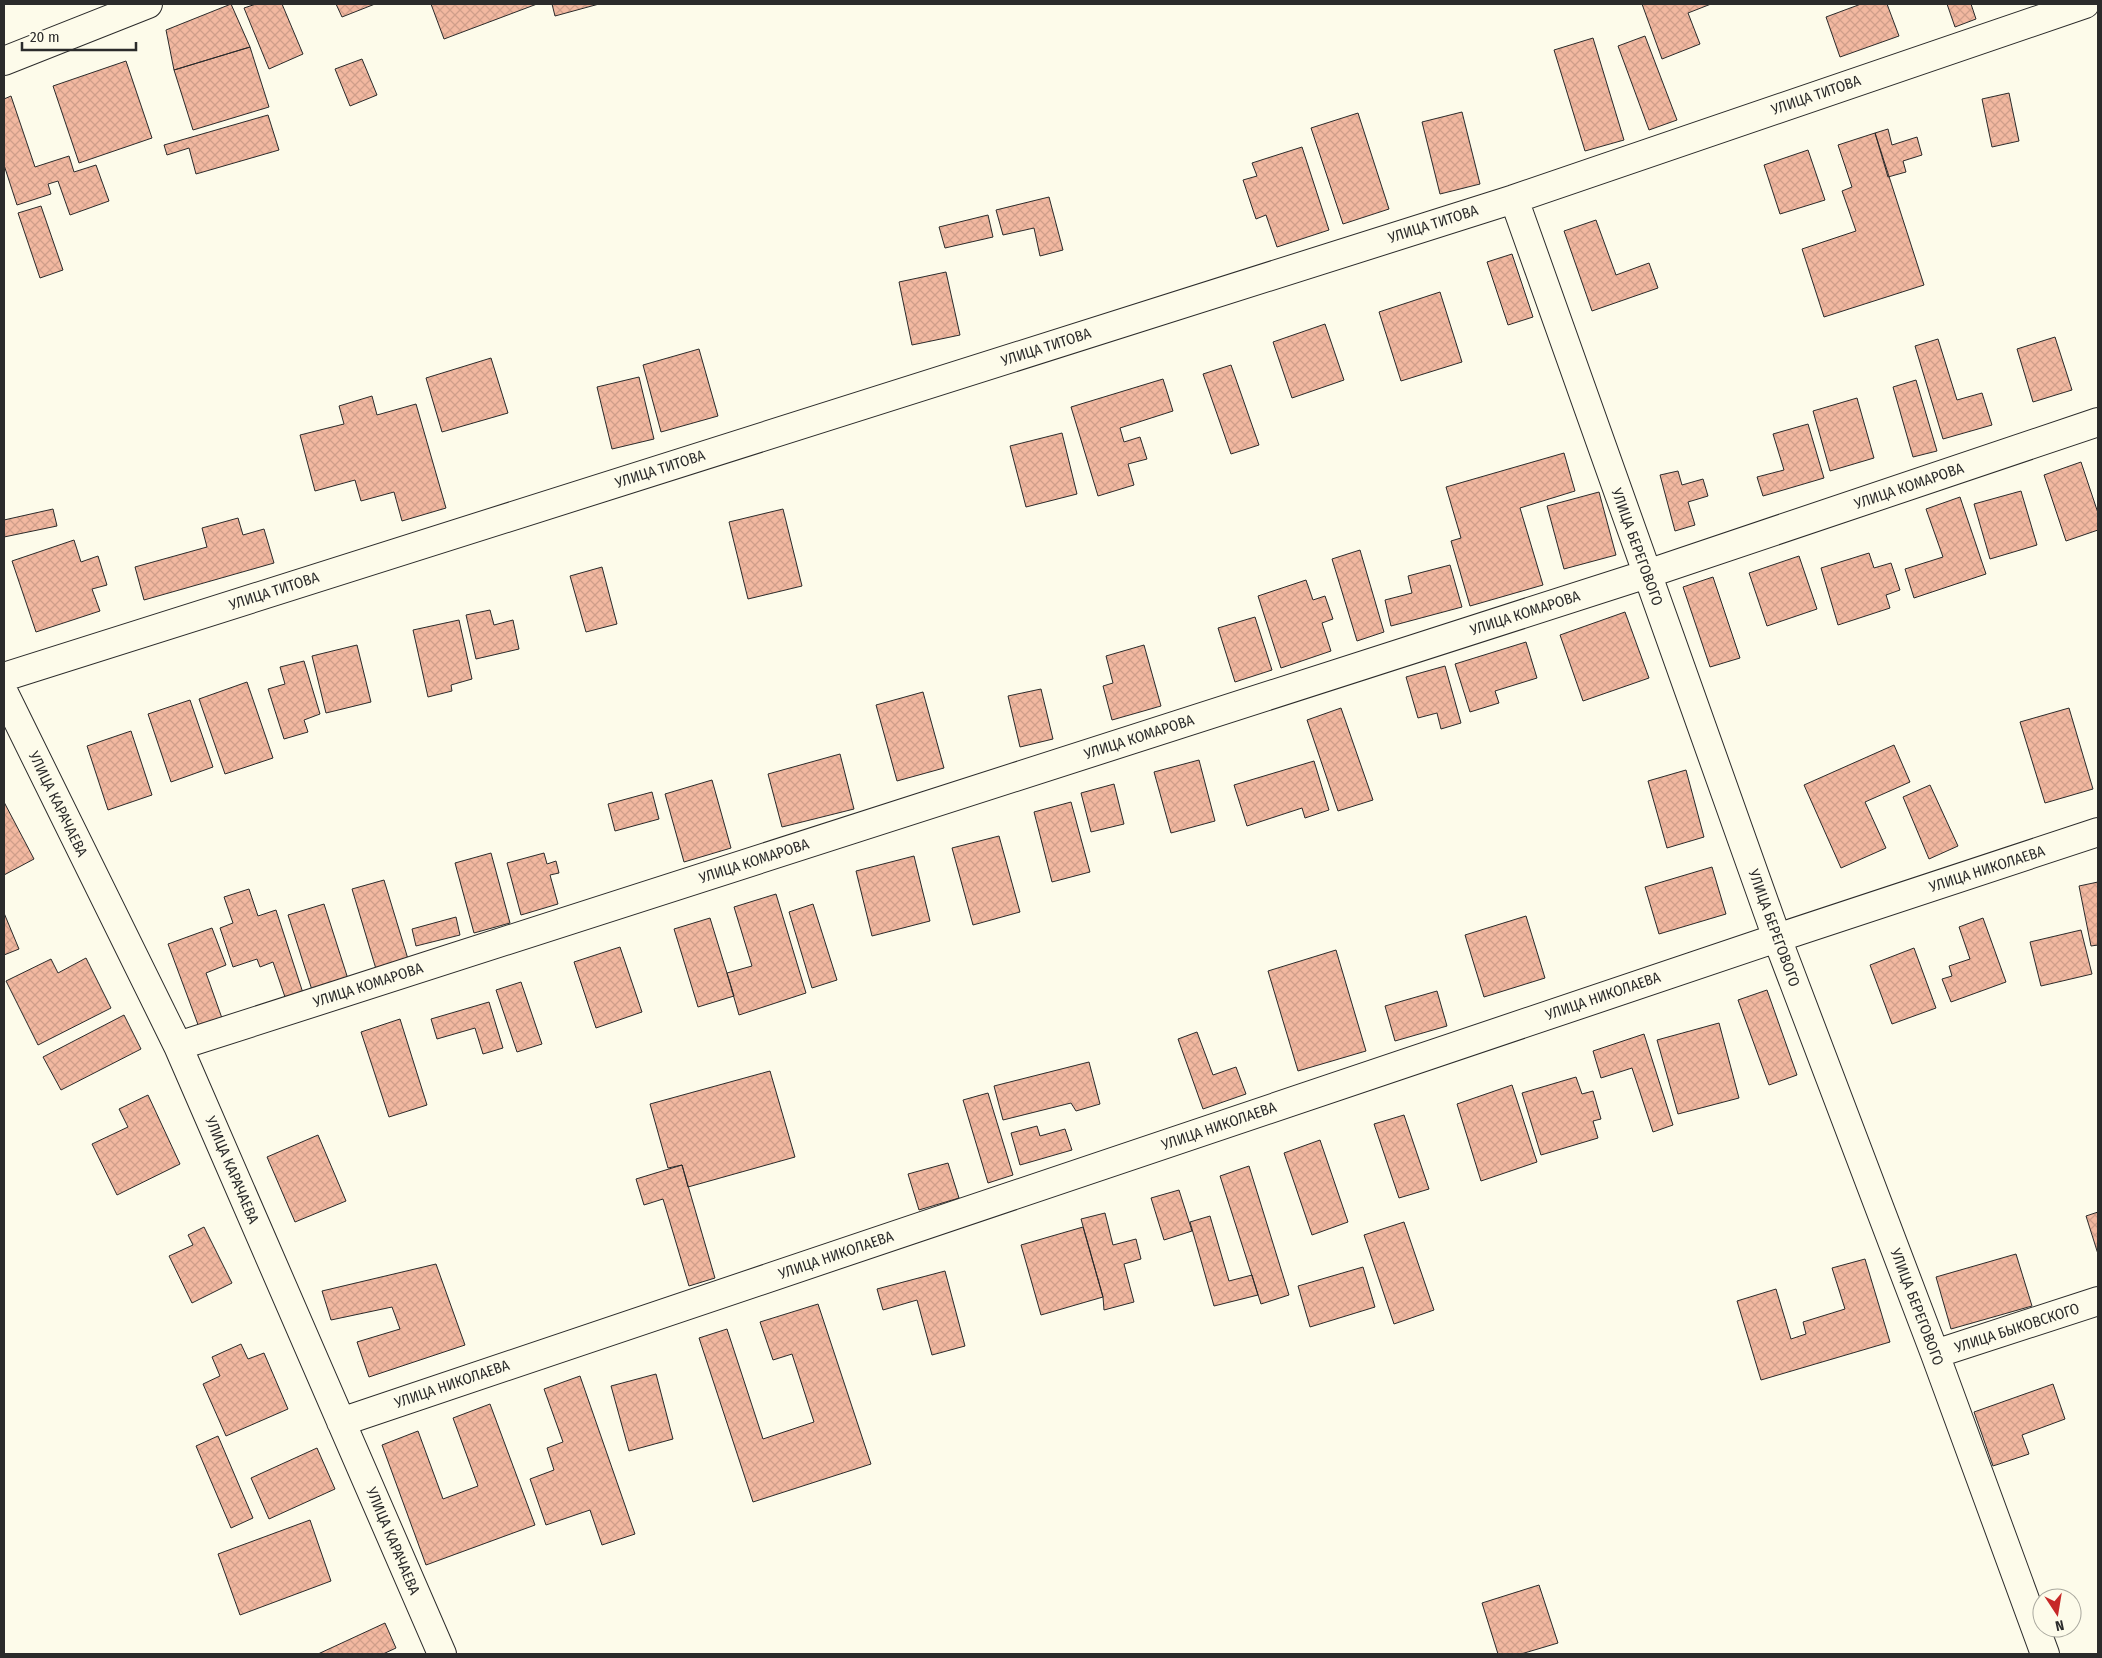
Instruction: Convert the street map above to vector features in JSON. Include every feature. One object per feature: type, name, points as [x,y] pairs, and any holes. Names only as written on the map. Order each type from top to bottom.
[{"type":"street","points":[[4,62],[148,4]]},
{"type":"street","name":"УЛИЦА ТИТОВА","points":[[4,677],[1514,199],[2085,4]]},
{"type":"street","name":"УЛИЦА БЕРЕГОВОГО","points":[[1514,199],[1777,938],[1935,1354],[2044,1654]]},
{"type":"street","name":"УЛИЦА КОМАРОВА","points":[[178,1046],[1646,574],[2098,422]]},
{"type":"street","name":"УЛИЦА КАРАЧАЕВА","points":[[4,693],[178,1046],[442,1654]]},
{"type":"street","name":"УЛИЦА НИКОЛАЕВА","points":[[341,1422],[1777,938],[2098,832]]},
{"type":"street","name":"УЛИЦА БЫКОВСКОГО","points":[[1935,1354],[2098,1301]]},
{"type":"building","points":[[231,4],[250,47],[174,70],[166,30]]},
{"type":"building","points":[[256,4],[282,4],[303,54],[269,69],[244,8]]},
{"type":"building","points":[[336,4],[375,4],[342,17]]},
{"type":"building","points":[[431,4],[537,4],[444,39]]},
{"type":"building","points":[[552,4],[599,4],[555,16]]},
{"type":"building","points":[[1642,4],[1711,4],[1688,13],[1700,44],[1662,59]]},
{"type":"building","points":[[1861,4],[1887,4],[1899,36],[1840,57],[1826,17]]},
{"type":"building","points":[[1947,4],[1971,4],[1976,19],[1955,27]]},
{"type":"building","points":[[1645,36],[1677,120],[1649,130],[1618,46]]},
{"type":"building","points":[[1593,38],[1624,140],[1585,151],[1554,50]]},
{"type":"building","points":[[250,47],[269,107],[193,130],[174,70]]},
{"type":"building","points":[[362,59],[377,95],[350,106],[335,69]]},
{"type":"building","points":[[126,61],[152,138],[79,163],[53,86]]},
{"type":"building","points":[[2009,93],[2019,141],[1992,147],[1982,99]]},
{"type":"building","points":[[11,96],[35,167],[69,156],[74,172],[96,165],[109,201],[70,215],[58,181],[48,184],[51,194],[17,205],[4,165],[4,99]]},
{"type":"building","points":[[1462,112],[1480,184],[1440,194],[1422,122]]},
{"type":"building","points":[[1358,113],[1389,209],[1343,224],[1311,128]]},
{"type":"building","points":[[268,115],[279,150],[196,174],[189,148],[167,155],[164,145]]},
{"type":"building","points":[[1888,129],[1892,145],[1917,137],[1922,155],[1903,161],[1906,172],[1888,177],[1875,133]]},
{"type":"building","points":[[1875,133],[1924,285],[1824,317],[1802,249],[1856,231],[1842,191],[1852,187],[1838,145]]},
{"type":"building","points":[[1302,147],[1329,230],[1277,247],[1266,215],[1256,219],[1243,180],[1257,176],[1252,163]]},
{"type":"building","points":[[1808,150],[1825,200],[1780,214],[1764,165]]},
{"type":"building","points":[[1049,197],[1063,250],[1040,256],[1034,228],[1003,235],[996,210]]},
{"type":"building","points":[[41,206],[63,270],[40,278],[18,213]]},
{"type":"building","points":[[988,215],[993,237],[945,248],[939,227]]},
{"type":"building","points":[[1596,220],[1616,275],[1649,263],[1658,288],[1592,311],[1564,231]]},
{"type":"building","points":[[1512,254],[1533,317],[1508,325],[1487,262]]},
{"type":"building","points":[[946,272],[960,335],[912,345],[899,282]]},
{"type":"building","points":[[1440,292],[1462,362],[1401,381],[1379,312]]},
{"type":"building","points":[[1325,324],[1344,380],[1292,398],[1273,342]]},
{"type":"building","points":[[2055,337],[2072,390],[2033,402],[2017,349]]},
{"type":"building","points":[[1938,339],[1957,400],[1982,393],[1992,425],[1943,439],[1915,346]]},
{"type":"building","points":[[699,349],[718,416],[661,432],[643,365]]},
{"type":"building","points":[[491,358],[508,413],[442,432],[426,378]]},
{"type":"building","points":[[1231,365],[1259,445],[1231,454],[1203,374]]},
{"type":"building","points":[[639,377],[654,439],[612,449],[597,387]]},
{"type":"building","points":[[1163,379],[1173,411],[1120,428],[1124,442],[1140,437],[1147,459],[1128,464],[1134,485],[1098,496],[1071,407]]},
{"type":"building","points":[[1916,380],[1937,451],[1913,457],[1893,387]]},
{"type":"building","points":[[372,396],[377,415],[416,404],[446,508],[402,521],[394,492],[361,501],[355,480],[315,491],[300,435],[344,424],[339,406]]},
{"type":"building","points":[[1857,398],[1874,458],[1830,471],[1813,411]]},
{"type":"building","points":[[1808,424],[1824,478],[1763,496],[1757,477],[1784,470],[1773,434]]},
{"type":"building","points":[[1062,433],[1077,494],[1026,507],[1010,446]]},
{"type":"building","points":[[1564,453],[1575,491],[1520,508],[1543,585],[1470,606],[1451,541],[1461,538],[1446,487]]},
{"type":"building","points":[[2081,462],[2098,513],[2098,530],[2066,541],[2044,475]]},
{"type":"building","points":[[1678,471],[1682,485],[1703,479],[1708,496],[1688,502],[1695,525],[1675,531],[1660,475]]},
{"type":"building","points":[[2021,491],[2037,545],[1990,559],[1974,504]]},
{"type":"building","points":[[1599,492],[1616,555],[1564,569],[1547,506]]},
{"type":"building","points":[[1960,497],[1986,574],[1914,598],[1905,569],[1943,557],[1926,509]]},
{"type":"building","points":[[53,509],[57,526],[4,537],[4,520]]},
{"type":"building","points":[[783,509],[802,586],[748,599],[729,522]]},
{"type":"building","points":[[238,518],[243,535],[264,529],[274,563],[144,600],[135,567],[207,547],[202,528]]},
{"type":"building","points":[[74,540],[81,562],[98,556],[107,585],[92,589],[100,611],[36,632],[12,561]]},
{"type":"building","points":[[1360,550],[1384,632],[1357,641],[1332,559]]},
{"type":"building","points":[[1869,553],[1874,568],[1891,563],[1900,590],[1886,595],[1890,608],[1838,625],[1821,568]]},
{"type":"building","points":[[1799,556],[1817,609],[1767,626],[1749,573]]},
{"type":"building","points":[[1450,565],[1462,607],[1391,626],[1385,600],[1412,593],[1408,576]]},
{"type":"building","points":[[602,567],[617,624],[586,632],[570,576]]},
{"type":"building","points":[[1713,577],[1740,658],[1710,667],[1683,587]]},
{"type":"building","points":[[1306,580],[1313,600],[1325,596],[1333,619],[1322,623],[1331,651],[1281,668],[1258,596]]},
{"type":"building","points":[[490,610],[494,625],[513,620],[519,649],[476,659],[466,615]]},
{"type":"building","points":[[1625,612],[1649,678],[1583,701],[1560,635]]},
{"type":"building","points":[[1255,617],[1272,670],[1235,682],[1218,628]]},
{"type":"building","points":[[459,620],[472,679],[451,685],[452,691],[428,697],[413,630]]},
{"type":"building","points":[[1526,642],[1537,678],[1495,691],[1499,703],[1470,712],[1455,664]]},
{"type":"building","points":[[357,645],[371,702],[326,713],[312,656]]},
{"type":"building","points":[[1144,645],[1161,706],[1112,720],[1103,686],[1113,683],[1106,656]]},
{"type":"building","points":[[304,661],[320,714],[304,720],[308,732],[284,739],[268,689],[285,684],[280,667]]},
{"type":"building","points":[[1445,666],[1461,723],[1441,729],[1437,713],[1418,718],[1406,677]]},
{"type":"building","points":[[247,682],[273,758],[225,774],[199,699]]},
{"type":"building","points":[[1041,689],[1053,739],[1020,747],[1008,696]]},
{"type":"building","points":[[923,692],[944,768],[897,781],[876,705]]},
{"type":"building","points":[[190,700],[213,767],[171,782],[148,714]]},
{"type":"building","points":[[1341,708],[1373,800],[1338,811],[1307,720]]},
{"type":"building","points":[[2069,708],[2093,789],[2045,803],[2020,722]]},
{"type":"building","points":[[131,731],[152,795],[108,810],[87,746]]},
{"type":"building","points":[[1894,745],[1910,782],[1865,802],[1886,848],[1841,868],[1804,785]]},
{"type":"building","points":[[840,754],[854,809],[782,827],[768,774]]},
{"type":"building","points":[[1199,760],[1215,821],[1171,833],[1154,772]]},
{"type":"building","points":[[1314,761],[1329,810],[1305,818],[1302,808],[1247,826],[1234,785]]},
{"type":"building","points":[[1686,770],[1704,837],[1667,848],[1648,781]]},
{"type":"building","points":[[712,780],[731,848],[684,862],[665,794]]},
{"type":"building","points":[[1114,784],[1124,824],[1091,832],[1081,793]]},
{"type":"building","points":[[1930,785],[1958,846],[1929,859],[1903,797]]},
{"type":"building","points":[[652,792],[659,819],[615,831],[608,804]]},
{"type":"building","points":[[4,802],[34,859],[4,875]]},
{"type":"building","points":[[1071,802],[1090,872],[1052,882],[1034,812]]},
{"type":"building","points":[[999,836],[1020,912],[973,925],[952,848]]},
{"type":"building","points":[[491,853],[510,923],[474,933],[455,863]]},
{"type":"building","points":[[544,853],[547,864],[556,861],[559,873],[550,875],[558,904],[521,915],[507,863]]},
{"type":"building","points":[[914,856],[930,921],[872,936],[856,871]]},
{"type":"building","points":[[1712,867],[1726,914],[1659,934],[1645,887]]},
{"type":"building","points":[[384,880],[408,959],[376,969],[352,889]]},
{"type":"building","points":[[2098,882],[2098,945],[2091,946],[2079,886]]},
{"type":"building","points":[[249,889],[258,916],[276,910],[303,993],[286,1000],[273,962],[260,967],[257,959],[233,967],[220,928],[233,923],[224,897]]},
{"type":"building","points":[[776,894],[806,993],[739,1015],[727,973],[752,966],[734,907]]},
{"type":"building","points":[[324,904],[348,979],[312,990],[288,915]]},
{"type":"building","points":[[813,904],[837,980],[812,988],[789,912]]},
{"type":"building","points":[[4,913],[19,949],[4,955]]},
{"type":"building","points":[[1526,916],[1545,978],[1484,997],[1465,935]]},
{"type":"building","points":[[456,917],[460,935],[416,946],[412,929]]},
{"type":"building","points":[[710,918],[734,996],[698,1007],[674,929]]},
{"type":"building","points":[[1983,918],[2006,982],[1951,1002],[1942,979],[1952,976],[1949,966],[1970,959],[1959,927]]},
{"type":"building","points":[[212,928],[226,965],[206,973],[223,1021],[200,1030],[168,944]]},
{"type":"building","points":[[2081,930],[2092,974],[2041,986],[2030,942]]},
{"type":"building","points":[[620,947],[642,1012],[596,1028],[574,962]]},
{"type":"building","points":[[1914,948],[1936,1008],[1892,1024],[1870,965]]},
{"type":"building","points":[[1336,950],[1366,1051],[1298,1071],[1268,971]]},
{"type":"building","points":[[86,958],[111,1008],[38,1045],[6,981],[51,959],[58,973]]},
{"type":"building","points":[[521,982],[542,1044],[517,1052],[496,990]]},
{"type":"building","points":[[1767,990],[1797,1075],[1769,1085],[1738,1000]]},
{"type":"building","points":[[1437,991],[1447,1026],[1395,1041],[1385,1006]]},
{"type":"building","points":[[489,1002],[503,1048],[483,1054],[475,1028],[437,1039],[431,1019]]},
{"type":"building","points":[[124,1015],[141,1049],[61,1090],[43,1057]]},
{"type":"building","points":[[400,1019],[427,1105],[389,1117],[361,1032]]},
{"type":"building","points":[[1719,1023],[1739,1098],[1678,1114],[1657,1040]]},
{"type":"building","points":[[1197,1032],[1213,1075],[1236,1067],[1246,1094],[1203,1109],[1178,1039]]},
{"type":"building","points":[[1644,1034],[1673,1125],[1653,1132],[1632,1068],[1601,1078],[1593,1051]]},
{"type":"building","points":[[1089,1062],[1100,1104],[1076,1111],[1071,1103],[1003,1120],[994,1086]]},
{"type":"building","points":[[770,1071],[795,1157],[688,1187],[682,1165],[668,1168],[650,1104]]},
{"type":"building","points":[[1576,1077],[1582,1094],[1593,1091],[1601,1119],[1593,1121],[1598,1138],[1541,1155],[1522,1093]]},
{"type":"building","points":[[1512,1085],[1537,1162],[1481,1181],[1457,1104]]},
{"type":"building","points":[[988,1093],[1013,1175],[988,1183],[963,1100]]},
{"type":"building","points":[[148,1095],[180,1164],[117,1195],[92,1144],[128,1127],[119,1109]]},
{"type":"building","points":[[1404,1115],[1429,1189],[1399,1198],[1374,1124]]},
{"type":"building","points":[[1037,1126],[1040,1136],[1065,1129],[1072,1150],[1020,1165],[1011,1133]]},
{"type":"building","points":[[318,1135],[346,1201],[295,1222],[267,1157]]},
{"type":"building","points":[[1320,1140],[1348,1222],[1312,1235],[1284,1153]]},
{"type":"building","points":[[948,1163],[959,1198],[919,1210],[908,1174]]},
{"type":"building","points":[[682,1165],[715,1278],[689,1286],[663,1199],[644,1205],[636,1179]]},
{"type":"building","points":[[1249,1166],[1289,1295],[1261,1304],[1220,1176]]},
{"type":"building","points":[[1179,1190],[1192,1231],[1164,1240],[1151,1198]]},
{"type":"building","points":[[2098,1212],[2098,1254],[2086,1216]]},
{"type":"building","points":[[1105,1213],[1113,1245],[1136,1239],[1141,1259],[1124,1264],[1134,1302],[1104,1310],[1103,1297],[1081,1219]]},
{"type":"building","points":[[1210,1216],[1229,1281],[1252,1275],[1258,1295],[1214,1306],[1190,1222]]},
{"type":"building","points":[[1404,1222],[1434,1310],[1394,1324],[1364,1235]]},
{"type":"building","points":[[204,1227],[232,1283],[192,1303],[169,1256],[193,1245],[188,1235]]},
{"type":"building","points":[[1083,1227],[1103,1297],[1041,1315],[1021,1245]]},
{"type":"building","points":[[2016,1254],[2032,1306],[1951,1329],[1936,1277]]},
{"type":"building","points":[[1865,1259],[1890,1342],[1761,1380],[1737,1301],[1776,1289],[1791,1339],[1806,1334],[1803,1322],[1845,1309],[1832,1268]]},
{"type":"building","points":[[436,1264],[465,1345],[369,1377],[357,1342],[400,1329],[392,1307],[331,1320],[322,1291]]},
{"type":"building","points":[[1363,1267],[1375,1307],[1310,1327],[1298,1286]]},
{"type":"building","points":[[945,1271],[965,1346],[932,1355],[917,1300],[883,1310],[877,1289]]},
{"type":"building","points":[[818,1304],[871,1464],[753,1502],[699,1338],[727,1329],[763,1439],[814,1422],[792,1354],[773,1360],[760,1322]]},
{"type":"building","points":[[241,1344],[248,1359],[264,1353],[288,1409],[226,1436],[203,1384],[220,1376],[212,1357]]},
{"type":"building","points":[[656,1374],[673,1439],[629,1451],[611,1386]]},
{"type":"building","points":[[580,1376],[635,1534],[602,1545],[590,1510],[546,1525],[530,1479],[554,1470],[547,1448],[563,1442],[544,1389]]},
{"type":"building","points":[[2053,1384],[2065,1419],[2022,1435],[2029,1454],[1993,1466],[1974,1412]]},
{"type":"building","points":[[490,1404],[535,1525],[426,1565],[382,1445],[418,1431],[443,1499],[478,1486],[453,1418]]},
{"type":"building","points":[[218,1436],[253,1518],[231,1528],[196,1446]]},
{"type":"building","points":[[317,1448],[335,1489],[269,1519],[251,1478]]},
{"type":"building","points":[[310,1520],[331,1581],[240,1615],[218,1554]]},
{"type":"building","points":[[1539,1585],[1558,1643],[1521,1654],[1498,1654],[1482,1603]]},
{"type":"building","points":[[385,1623],[396,1648],[383,1654],[318,1654]]}]
